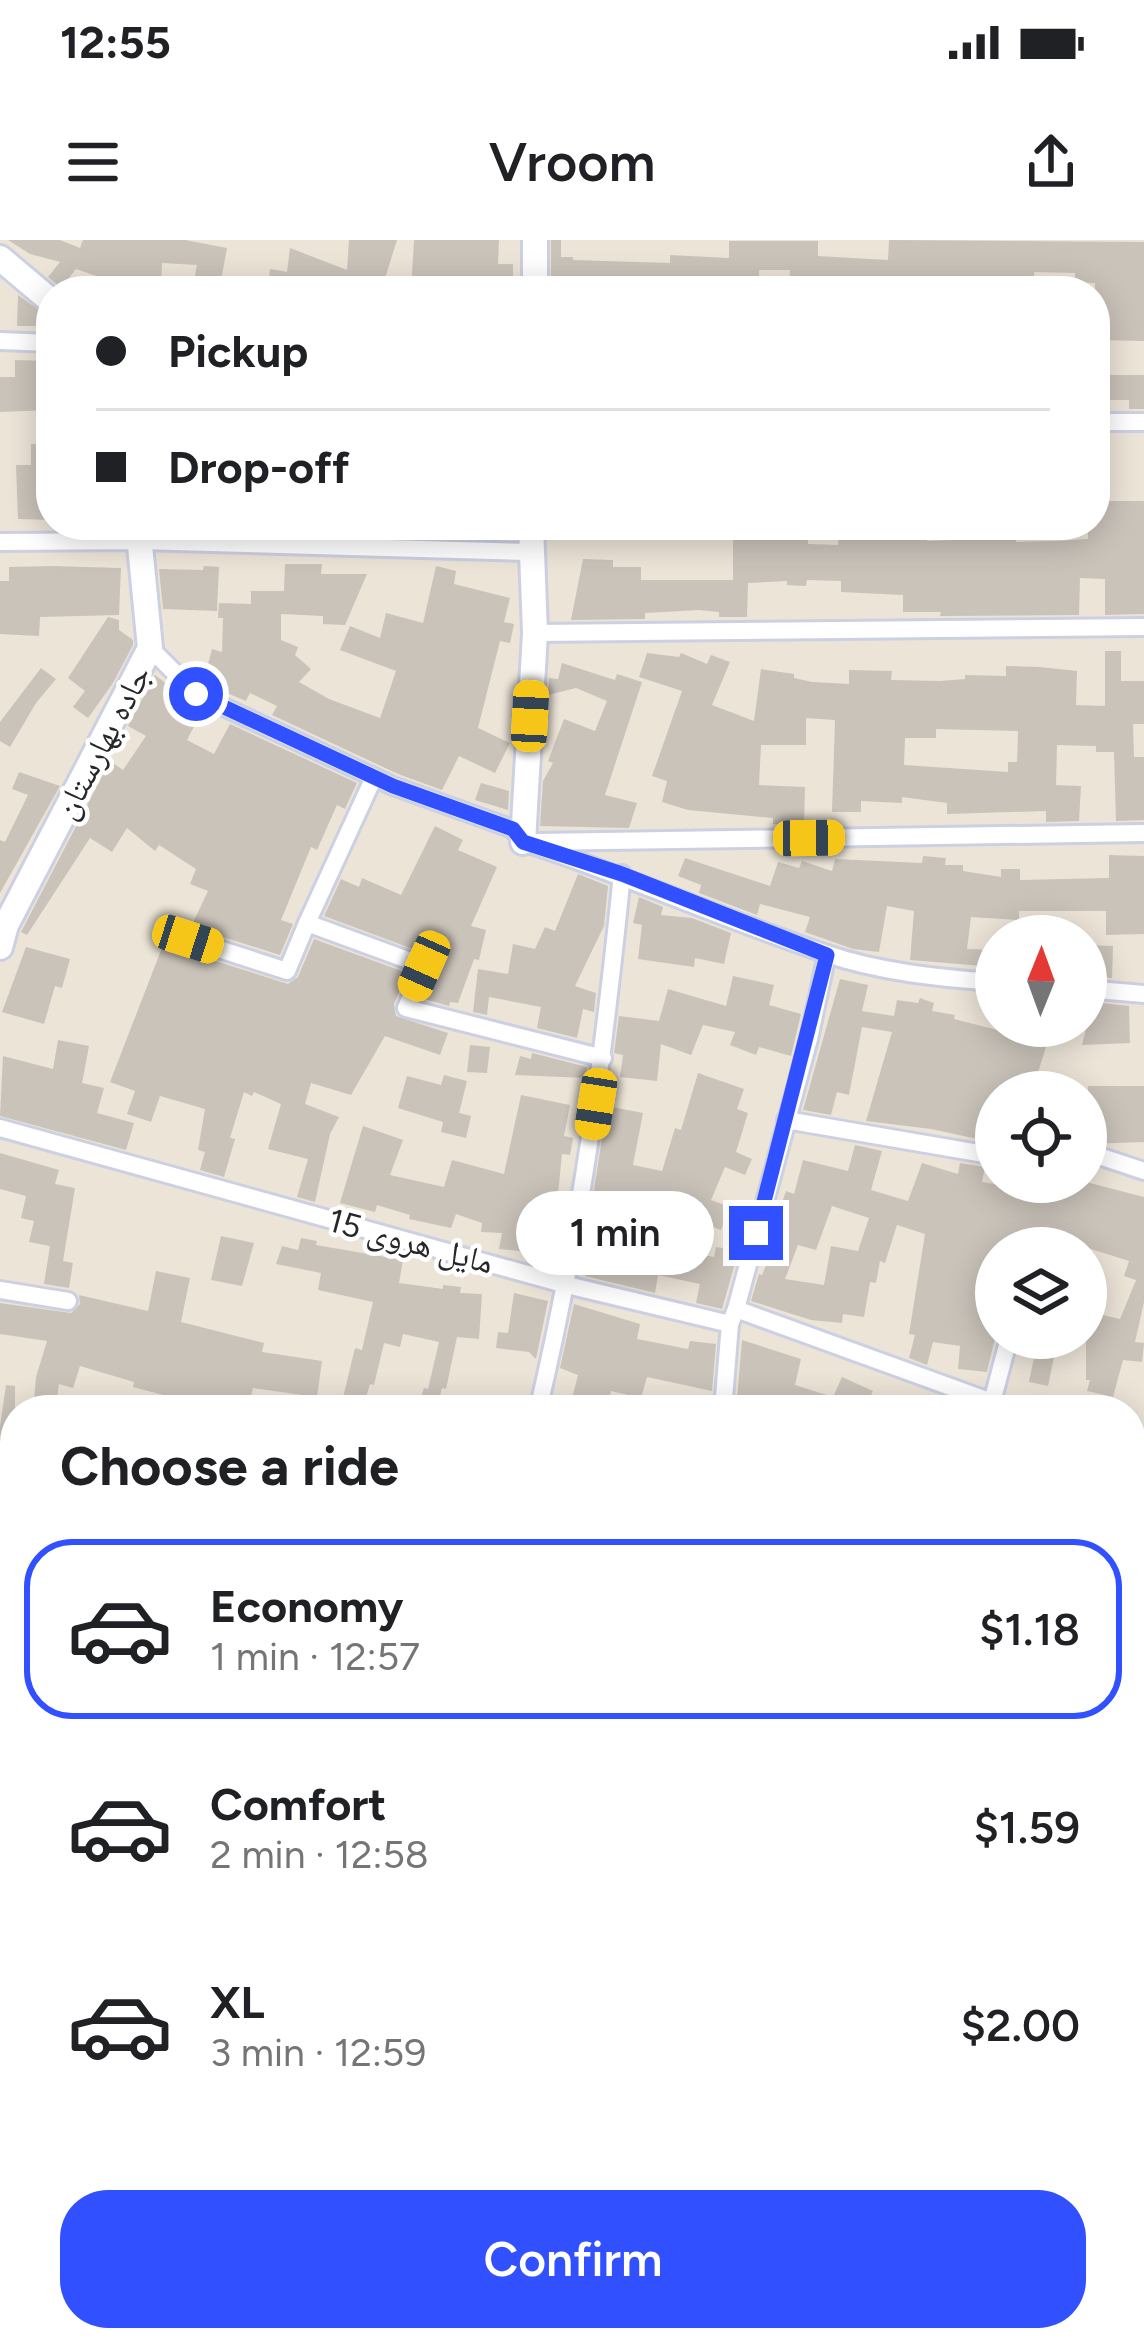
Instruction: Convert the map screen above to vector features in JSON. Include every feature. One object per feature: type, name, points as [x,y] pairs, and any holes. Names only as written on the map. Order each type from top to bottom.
[{"type":"street","points":[[535,240],[535,276]]},
{"type":"street","points":[[0,258],[36,288]]},
{"type":"street","points":[[0,341],[36,342]]},
{"type":"street","points":[[1110,422],[1144,422]]},
{"type":"street","points":[[0,542],[36,540]]},
{"type":"street","name":"جاده بهارستان","points":[[0,946],[6,925],[150,648],[140,540]]},
{"type":"street","points":[[283,540],[530,552]]},
{"type":"street","points":[[523,842],[536,633],[530,540]]},
{"type":"street","points":[[536,633],[1144,628]]},
{"type":"street","points":[[150,648],[196,694],[374,777],[513,829],[523,842],[622,874],[827,955],[926,977],[975,980]]},
{"type":"street","points":[[188,939],[287,971],[374,777]]},
{"type":"street","points":[[523,842],[1144,833]]},
{"type":"street","points":[[541,1395],[567,1285],[603,1058],[622,874]]},
{"type":"street","points":[[307,923],[424,966],[406,1008],[603,1058]]},
{"type":"street","points":[[725,1395],[733,1317],[827,955]]},
{"type":"street","points":[[1107,991],[1144,994]]},
{"type":"street","points":[[786,1120],[975,1152]]},
{"type":"street","name":"مایل هروی 15","points":[[0,1128],[567,1285],[733,1317],[971,1395]]},
{"type":"street","points":[[1107,1159],[1144,1171]]},
{"type":"street","points":[[0,1290],[68,1301]]},
{"type":"street","points":[[994,1395],[1003,1359]]},
{"type":"building","points":[[8,240],[60,240],[80,248],[83,240],[185,240],[227,248],[222,276],[195,276],[197,265],[162,263],[162,276],[96,276],[76,269],[70,276],[49,276],[60,262],[30,254]]},
{"type":"building","points":[[349,240],[397,240],[386,276],[269,276],[270,269],[287,272],[290,248],[347,270]]},
{"type":"building","points":[[414,240],[499,240],[498,264],[513,264],[513,276],[412,276]]},
{"type":"building","points":[[551,240],[561,240],[561,257],[573,260],[670,263],[670,255],[729,258],[729,241],[818,241],[818,256],[888,260],[889,240],[1144,242],[1144,341],[1110,340],[1110,276],[1034,272],[1034,276],[790,276],[790,270],[759,270],[759,276],[551,276]]},
{"type":"building","points":[[18,295],[36,308],[36,326],[17,326]]},
{"type":"building","points":[[15,360],[36,361],[36,411],[0,412],[0,377],[15,377]]},
{"type":"building","points":[[1110,375],[1144,375],[1144,409],[1129,409],[1129,400],[1110,400]]},
{"type":"building","points":[[31,444],[36,444],[36,520],[18,519],[16,465],[31,465]]},
{"type":"building","points":[[1110,501],[1144,501],[1144,614],[1105,615],[1105,579],[1080,578],[1079,615],[940,616],[941,612],[903,612],[903,595],[841,592],[841,581],[807,580],[806,586],[787,585],[787,581],[748,583],[747,617],[719,617],[719,612],[699,610],[645,613],[645,619],[571,620],[583,559],[613,560],[613,567],[641,567],[641,580],[733,580],[733,540],[838,545],[838,540],[1110,540]]},
{"type":"building","points":[[285,564],[322,564],[321,574],[367,574],[345,625],[323,624],[323,616],[281,614],[281,640],[298,647],[295,655],[311,669],[299,682],[380,718],[396,671],[340,650],[350,626],[380,638],[386,613],[423,623],[436,566],[456,571],[454,584],[510,598],[504,622],[514,624],[510,643],[500,641],[478,728],[510,743],[495,773],[459,756],[442,790],[272,715],[277,706],[250,693],[246,701],[203,683],[212,649],[222,652],[219,603],[251,604],[251,591],[284,591]]},
{"type":"building","points":[[204,566],[219,567],[217,611],[163,609],[159,569],[203,570]]},
{"type":"building","points":[[9,567],[121,568],[119,615],[40,617],[39,636],[0,634],[0,581],[9,581]]},
{"type":"building","points":[[108,617],[119,620],[119,630],[133,645],[88,718],[73,707],[85,691],[68,678]]},
{"type":"building","points":[[1105,651],[1121,651],[1121,681],[1144,681],[1144,724],[1133,724],[1134,757],[1144,757],[1144,820],[1116,821],[1114,752],[1096,752],[1096,746],[1057,745],[1056,785],[1081,786],[1079,821],[1046,822],[1046,811],[947,814],[947,803],[902,797],[902,803],[861,801],[861,812],[832,812],[835,720],[806,718],[806,745],[761,745],[759,785],[805,787],[804,825],[773,824],[773,818],[688,810],[662,802],[667,781],[652,776],[682,691],[639,677],[647,653],[679,657],[681,653],[707,664],[711,655],[730,662],[712,705],[754,721],[761,669],[812,682],[849,684],[849,670],[892,671],[891,680],[940,681],[965,679],[965,675],[1006,676],[1006,666],[1040,667],[1077,671],[1076,705],[1105,706]],"holes":[[[936,729],[1018,731],[1017,762],[1008,762],[1008,772],[904,765],[905,738],[936,738]]]},
{"type":"building","points":[[562,663],[615,680],[617,674],[642,682],[605,795],[637,803],[629,828],[540,826],[543,781],[553,763],[548,761],[564,719],[595,731],[607,701],[576,688],[548,695],[549,678],[558,679]]},
{"type":"building","points":[[41,668],[56,679],[10,747],[0,741],[0,722]]},
{"type":"building","points":[[155,675],[202,711],[187,740],[214,754],[230,724],[357,783],[345,809],[337,805],[317,850],[311,847],[281,920],[293,924],[280,955],[191,927],[208,891],[190,884],[196,869],[159,845],[155,851],[127,828],[112,852],[90,838],[27,935],[21,932],[110,761],[123,770],[146,736],[128,726]]},
{"type":"building","points":[[19,772],[60,786],[0,893],[0,840],[5,842],[28,795],[12,789]]},
{"type":"building","points":[[481,783],[509,791],[508,810],[475,800]]},
{"type":"building","points":[[435,826],[463,840],[458,850],[497,867],[471,926],[486,930],[479,960],[474,959],[458,1003],[449,1006],[424,999],[436,970],[429,955],[324,916],[341,879],[359,887],[362,878],[401,895]]},
{"type":"building","points":[[1109,855],[1144,856],[1144,934],[1107,935],[1106,911],[975,915],[967,949],[975,949],[975,965],[910,960],[914,911],[887,906],[879,952],[853,949],[805,932],[810,917],[760,904],[757,915],[699,893],[701,885],[678,876],[685,858],[770,886],[778,862],[799,868],[802,861],[832,871],[835,859],[922,863],[923,856],[946,858],[945,865],[963,865],[963,871],[1001,877],[1001,869],[1020,869],[1020,880],[1109,878]]},
{"type":"building","points":[[578,874],[608,886],[604,926],[575,986],[596,993],[594,1012],[583,1009],[577,1038],[537,1028],[541,1007],[489,997],[487,1015],[473,1012],[478,969],[508,974],[513,944],[535,949],[545,927],[555,931]]},
{"type":"building","points":[[639,897],[663,907],[661,915],[692,918],[731,933],[724,964],[695,958],[694,967],[638,959],[642,925],[633,923]]},
{"type":"building","points":[[314,939],[407,973],[394,1004],[396,1016],[448,1033],[440,1055],[385,1036],[351,1095],[311,1083],[305,1104],[339,1117],[330,1134],[315,1202],[297,1197],[308,1159],[268,1149],[281,1104],[244,1092],[224,1177],[200,1170],[205,1152],[198,1150],[205,1109],[160,1096],[151,1122],[127,1114],[135,1091],[110,1082],[165,940],[184,951],[288,984],[298,977]]},
{"type":"building","points":[[1107,946],[1113,946],[1112,978],[1107,978]]},
{"type":"building","points":[[26,947],[70,959],[62,988],[55,986],[44,1024],[2,1012]]},
{"type":"building","points":[[733,976],[774,985],[769,1005],[801,1014],[791,1056],[759,1047],[756,1055],[730,1045],[735,1032],[703,1025],[691,1055],[661,1044],[657,1081],[620,1077],[623,1055],[614,1053],[619,1016],[659,1021],[668,989],[726,1006]]},
{"type":"building","points":[[840,979],[868,985],[862,1011],[894,1016],[897,1000],[918,1003],[920,998],[934,1003],[932,1011],[975,1024],[975,1047],[1046,1047],[1038,1071],[975,1071],[975,1138],[866,1121],[892,1032],[862,1027],[849,1095],[837,1092],[831,1115],[803,1110]]},
{"type":"building","points":[[1107,1004],[1129,1006],[1130,1043],[1107,1044]]},
{"type":"building","points":[[58,1040],[89,1046],[82,1083],[104,1088],[97,1113],[134,1123],[126,1150],[0,1116],[3,1056],[53,1069]]},
{"type":"building","points":[[470,1045],[490,1047],[487,1073],[467,1072]]},
{"type":"building","points":[[532,1053],[587,1067],[586,1078],[515,1075],[520,1056],[531,1059]]},
{"type":"building","points":[[698,1073],[744,1089],[737,1109],[748,1113],[736,1152],[752,1159],[745,1175],[725,1167],[711,1200],[730,1207],[721,1230],[681,1214],[675,1250],[714,1257],[716,1247],[735,1250],[722,1309],[696,1303],[700,1284],[658,1275],[655,1293],[585,1276],[607,1106],[643,1113],[633,1165],[662,1171],[675,1128],[681,1130]]},
{"type":"building","points":[[444,1075],[467,1081],[459,1113],[471,1116],[466,1138],[441,1132],[443,1122],[398,1108],[407,1076],[441,1085]]},
{"type":"building","points":[[1107,1086],[1144,1086],[1144,1142],[1107,1143]]},
{"type":"building","points":[[521,1095],[570,1105],[564,1136],[573,1138],[570,1155],[562,1154],[552,1254],[499,1249],[502,1233],[481,1232],[482,1223],[456,1214],[451,1228],[409,1219],[410,1215],[377,1205],[375,1212],[340,1203],[363,1126],[403,1140],[390,1175],[444,1187],[452,1160],[504,1174]]},
{"type":"building","points":[[855,1145],[882,1151],[871,1190],[908,1201],[922,1163],[958,1174],[960,1163],[975,1165],[975,1203],[1107,1203],[1107,1187],[1144,1197],[1144,1302],[1135,1342],[1144,1343],[1142,1362],[1123,1360],[1114,1395],[1087,1391],[1086,1359],[1107,1359],[1107,1316],[1120,1319],[1136,1280],[1124,1276],[1129,1261],[1107,1254],[1107,1227],[975,1227],[975,1359],[990,1359],[987,1372],[958,1369],[960,1346],[933,1342],[927,1365],[909,1358],[925,1234],[897,1225],[885,1263],[880,1261],[876,1283],[870,1282],[864,1317],[843,1314],[842,1323],[811,1320],[751,1301],[777,1239],[779,1224],[773,1222],[778,1205],[786,1191],[794,1194],[803,1160],[848,1171]],"holes":[[[832,1206],[869,1218],[858,1251],[831,1246],[824,1285],[785,1279],[798,1245],[816,1250]]]},
{"type":"building","points":[[0,1153],[59,1170],[55,1184],[75,1188],[63,1261],[73,1263],[69,1288],[44,1284],[50,1246],[29,1242],[34,1221],[21,1218],[26,1196],[0,1189]]},
{"type":"building","points":[[221,1236],[254,1243],[242,1286],[211,1280]]},
{"type":"building","points":[[301,1238],[317,1241],[316,1245],[403,1260],[399,1283],[461,1287],[460,1293],[482,1294],[479,1339],[457,1337],[446,1389],[440,1395],[422,1395],[428,1389],[439,1342],[403,1334],[400,1347],[384,1343],[374,1385],[370,1384],[367,1395],[344,1395],[355,1348],[362,1350],[373,1302],[318,1290],[321,1273],[276,1264],[282,1246],[298,1250]]},
{"type":"building","points":[[156,1271],[190,1278],[181,1322],[264,1343],[262,1352],[322,1361],[317,1395],[253,1388],[251,1395],[163,1395],[80,1366],[73,1388],[59,1384],[57,1395],[34,1395],[47,1341],[0,1334],[0,1303],[71,1313],[80,1304],[79,1295],[148,1311]]},
{"type":"building","points":[[514,1293],[548,1301],[536,1359],[529,1352],[496,1348],[498,1332],[508,1333]]},
{"type":"building","points":[[574,1304],[640,1324],[637,1339],[688,1349],[690,1341],[716,1344],[712,1391],[647,1377],[642,1395],[611,1391],[610,1395],[573,1395],[578,1375],[560,1368]]},
{"type":"building","points":[[742,1340],[801,1359],[795,1385],[827,1395],[737,1395]]},
{"type":"building","points":[[1034,1359],[1054,1359],[1048,1386],[1029,1382]]},
{"type":"building","points":[[842,1377],[873,1391],[871,1395],[834,1395]]},
{"type":"building","points":[[6,1385],[15,1386],[15,1395],[5,1395]]},
{"type":"route","points":[[196,694],[393,786],[513,829],[523,842],[622,874],[827,955],[756,1233]]}]
